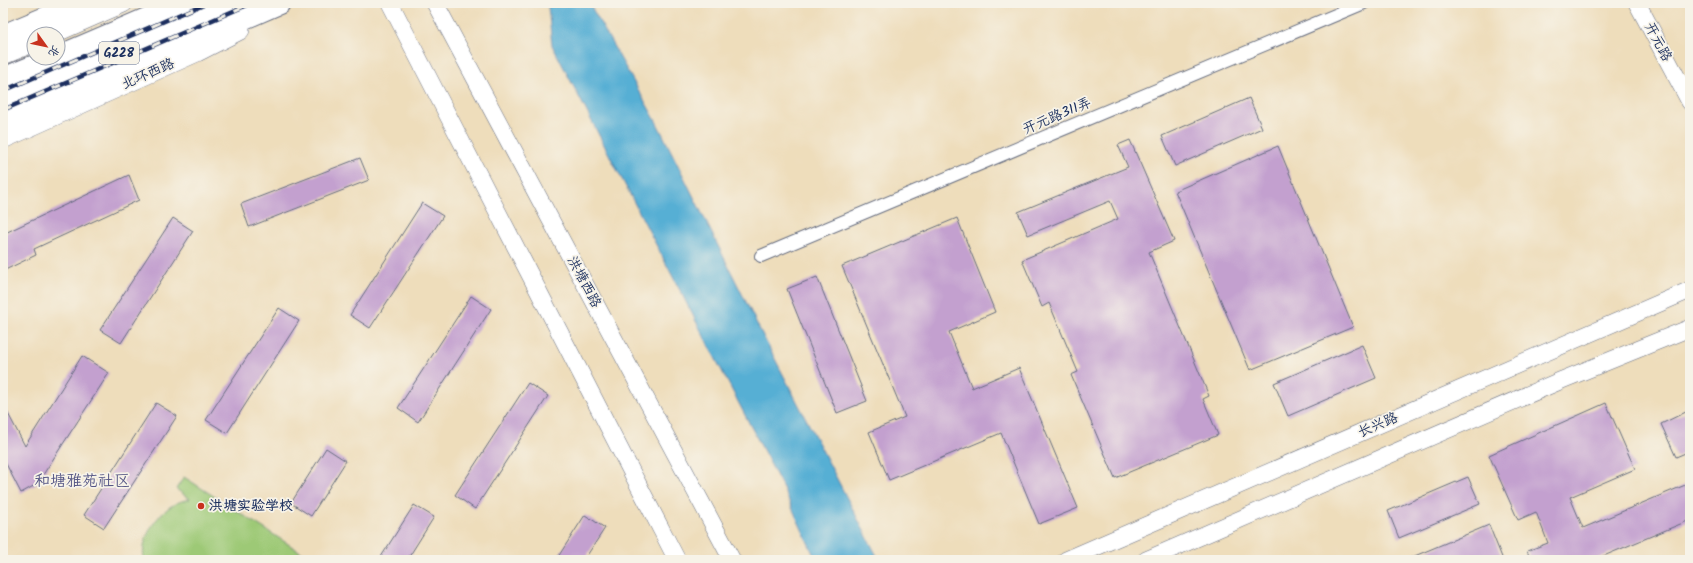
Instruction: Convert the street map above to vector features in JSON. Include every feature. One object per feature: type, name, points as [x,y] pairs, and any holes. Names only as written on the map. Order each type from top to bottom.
[{"type":"highway","points":[[3,36],[81,3]]},
{"type":"highway","name":"G228","points":[[66,54],[184,3]]},
{"type":"highway","name":"G228","points":[[3,103],[235,3]]},
{"type":"highway","points":[[3,120],[279,3]]},
{"type":"highway","points":[[3,79],[35,66]]},
{"type":"main road","points":[[66,28],[123,3]]},
{"type":"main road","name":"北环西路","points":[[3,139],[197,52],[289,3]]},
{"type":"main road","points":[[390,3],[675,556]]},
{"type":"main road","name":"洪塘西路","points":[[435,3],[732,560]]},
{"type":"main road","name":"开元路","points":[[1637,3],[1690,102]]},
{"type":"main road","points":[[3,55],[26,45]]},
{"type":"main road","name":"长兴路","points":[[1066,560],[1690,290]]},
{"type":"main road","points":[[1146,560],[1562,380],[1690,328]]},
{"type":"street","name":"开元路311弄","points":[[761,256],[1364,3]]},
{"type":"green space","name":"洪塘实验学校","points":[[184,477],[313,560],[144,560],[144,544],[155,521],[173,505],[190,499],[176,489]]},
{"type":"water","points":[[546,3],[589,3],[656,121],[759,328],[879,560],[816,560],[783,488],[552,45],[548,7]]},
{"type":"building","points":[[1249,98],[1262,128],[1175,166],[1162,136]]},
{"type":"building","points":[[1130,140],[1174,241],[1149,252],[1209,396],[1203,399],[1218,435],[1115,478],[1071,375],[1078,372],[1049,303],[1042,307],[1022,260],[1118,219],[1110,201],[1028,235],[1018,212],[1128,167],[1118,145]]},
{"type":"building","points":[[1278,146],[1353,327],[1250,370],[1175,191]]},
{"type":"building","points":[[360,158],[369,180],[249,227],[241,204]]},
{"type":"building","points":[[129,175],[139,200],[34,249],[36,255],[3,271],[3,234]]},
{"type":"building","points":[[422,203],[443,216],[370,328],[350,315]]},
{"type":"building","points":[[173,218],[193,231],[121,343],[100,330]]},
{"type":"building","points":[[957,218],[995,312],[949,332],[972,388],[1019,368],[1078,508],[1039,524],[1001,433],[889,480],[869,432],[905,417],[842,266]]},
{"type":"building","points":[[817,277],[867,401],[837,413],[787,289]]},
{"type":"building","points":[[471,296],[491,309],[418,422],[398,408]]},
{"type":"building","points":[[279,308],[299,321],[227,433],[206,420]]},
{"type":"building","points":[[1362,345],[1376,378],[1288,416],[1274,383]]},
{"type":"building","points":[[82,356],[109,373],[37,484],[21,493],[3,458],[3,404],[25,446]]},
{"type":"building","points":[[528,383],[548,396],[475,509],[455,495]]},
{"type":"building","points":[[156,403],[177,416],[104,528],[84,515]]},
{"type":"building","points":[[1606,403],[1635,469],[1570,497],[1583,528],[1690,483],[1690,520],[1594,560],[1531,560],[1527,551],[1548,543],[1536,512],[1518,520],[1489,455]]},
{"type":"building","points":[[1690,410],[1690,451],[1676,457],[1661,424]]},
{"type":"building","points":[[326,448],[346,461],[311,516],[291,503]]},
{"type":"building","points":[[1468,477],[1480,504],[1399,538],[1388,511]]},
{"type":"building","points":[[414,505],[434,517],[407,560],[379,560]]},
{"type":"building","points":[[585,515],[605,528],[584,560],[556,560]]},
{"type":"building","points":[[1489,525],[1503,560],[1405,560]]},
{"type":"railway","points":[[3,91],[206,3]]},
{"type":"railway","points":[[3,110],[252,3]]},
{"type":"place","name":"洪塘实验学校","points":[[201,506]]},
{"type":"district","name":"和塘雅苑社区","points":[[82,481]]}]
